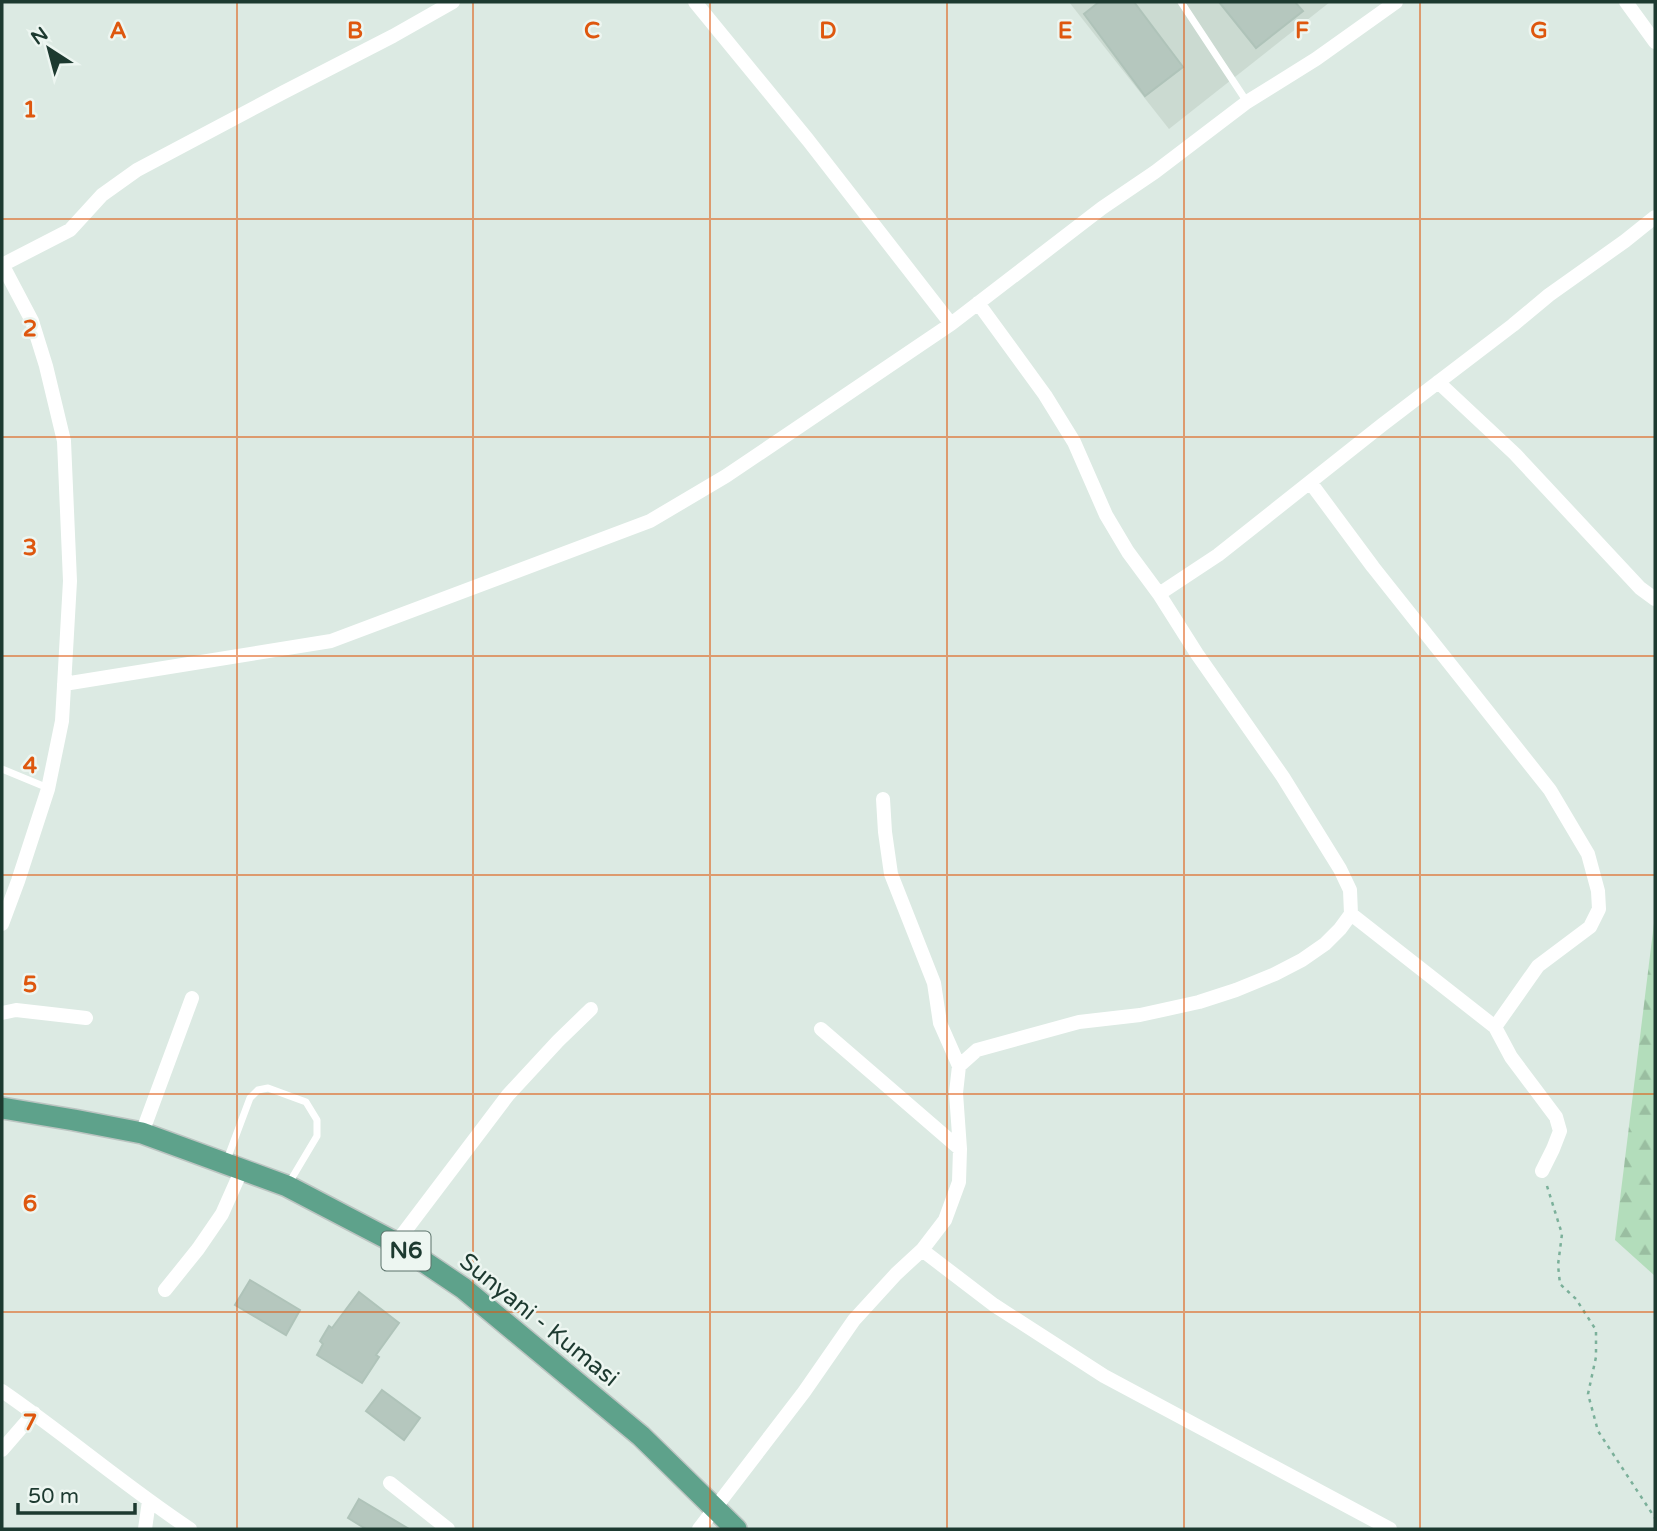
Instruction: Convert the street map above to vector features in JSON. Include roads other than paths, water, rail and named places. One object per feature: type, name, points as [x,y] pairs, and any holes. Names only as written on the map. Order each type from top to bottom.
[{"type":"main road","name":"Sunyani - Kumasi","points":[[2,1108],[142,1133],[287,1186],[396,1243],[463,1288],[640,1436],[736,1529]]},
{"type":"street","points":[[2,924],[48,789],[62,721],[70,581],[64,441],[32,321],[2,264],[69,230],[102,195],[137,170],[453,2]]},
{"type":"street","points":[[695,2],[951,324]]},
{"type":"street","points":[[64,684],[331,641],[650,521],[726,476],[951,324],[1102,208],[1155,172],[1247,102],[1315,59],[1396,2]]},
{"type":"street","points":[[1626,2],[1655,42]]},
{"type":"street","points":[[1159,594],[1218,555],[1549,295],[1655,217]]},
{"type":"street","points":[[959,1066],[976,1050],[1079,1022],[1140,1015],[1199,1002],[1236,990],[1302,960],[1325,944],[1351,914],[1350,890],[1340,869],[1283,777],[1128,552],[1106,515],[1074,442],[1045,395],[978,303]]},
{"type":"street","points":[[1438,382],[1515,454],[1640,588],[1655,599]]},
{"type":"street","points":[[1310,482],[1381,578],[1550,790],[1588,854],[1598,891],[1598,909],[1590,927],[1538,966],[1495,1027]]},
{"type":"street","points":[[699,1529],[804,1392],[854,1320],[922,1250],[945,1220],[959,1182],[960,1149],[956,1093],[959,1066],[940,1023],[934,983],[891,874],[883,799]]},
{"type":"street","points":[[1351,914],[1495,1027],[1511,1057],[1556,1117],[1560,1131],[1542,1171]]},
{"type":"street","points":[[142,1133],[192,998]]},
{"type":"street","points":[[396,1243],[508,1095],[591,1009]]},
{"type":"street","points":[[2,1013],[16,1010],[86,1018]]},
{"type":"street","points":[[821,1029],[960,1149]]},
{"type":"street","points":[[165,1290],[222,1214],[234,1166]]},
{"type":"street","points":[[922,1250],[993,1305],[1104,1376],[1391,1529]]},
{"type":"street","points":[[2,1391],[149,1502],[190,1529]]},
{"type":"street","points":[[2,1450],[34,1413]]},
{"type":"street","points":[[390,1483],[448,1529]]},
{"type":"street","points":[[145,1529],[149,1502]]},
{"type":"lane","points":[[1181,2],[1247,102]]},
{"type":"lane","points":[[2,769],[48,789]]},
{"type":"lane","points":[[234,1166],[250,1098],[258,1090],[268,1088],[293,1097],[306,1102],[312,1111],[317,1120],[317,1136],[287,1186]]}]
